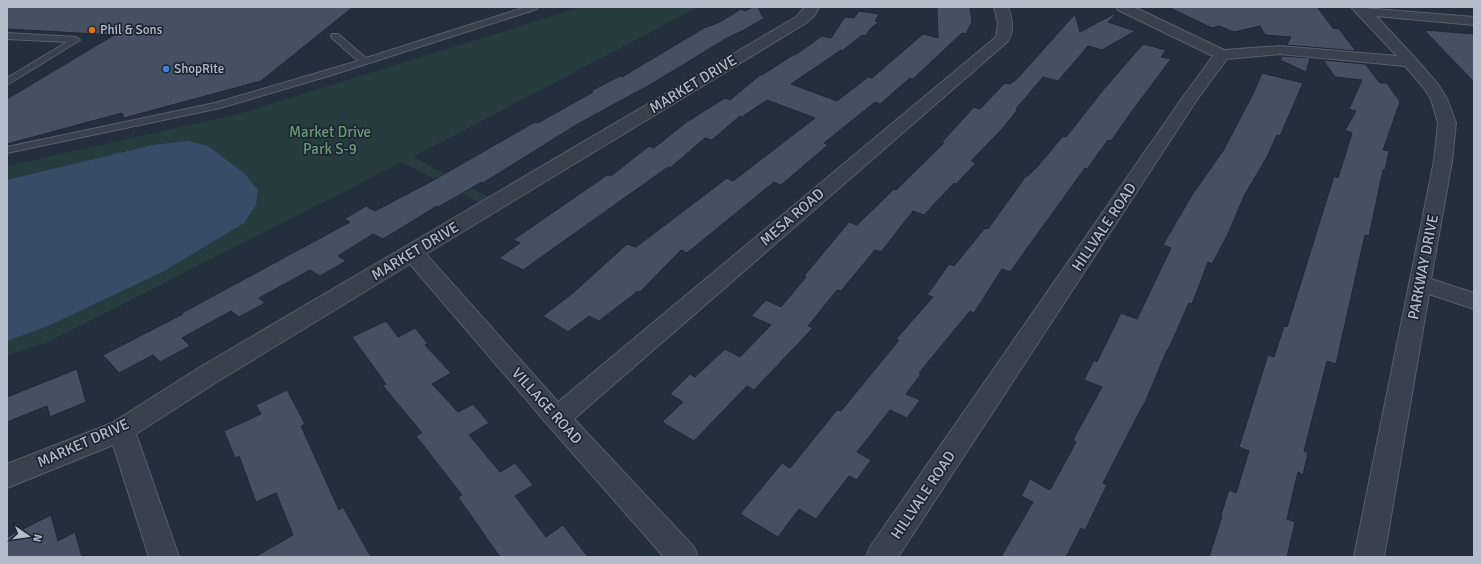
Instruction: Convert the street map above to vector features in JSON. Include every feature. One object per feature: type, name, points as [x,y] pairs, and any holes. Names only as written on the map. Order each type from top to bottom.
[{"type":"street","name":"MARKET DRIVE","points":[[7,476],[120,430],[213,372],[801,20],[810,12],[812,7]]},
{"type":"street","name":"MESA ROAD","points":[[557,418],[1002,39],[1005,33],[1006,21],[1001,7]]},
{"type":"street","points":[[1123,7],[1222,55],[1280,50],[1412,62]]},
{"type":"street","points":[[1360,9],[1474,21]]},
{"type":"street","name":"PARKWAY DRIVE","points":[[1360,9],[1412,62],[1431,86],[1439,99],[1447,123],[1443,161],[1369,557]]},
{"type":"street","name":"HILLVALE ROAD","points":[[881,557],[1185,106],[1222,55]]},
{"type":"street","name":"VILLAGE ROAD","points":[[413,253],[557,418],[683,557]]},
{"type":"street","points":[[1420,283],[1474,301]]},
{"type":"street","points":[[120,430],[164,557]]},
{"type":"lane","points":[[7,150],[217,106],[534,7]]},
{"type":"lane","points":[[7,36],[76,40],[7,82]]},
{"type":"lane","points":[[335,36],[364,61]]},
{"type":"green space","name":"Market Drive Park S-9","points":[[582,7],[698,7],[413,157],[496,201],[486,206],[402,162],[46,343],[7,355],[7,166],[239,114]]},
{"type":"water","points":[[187,141],[208,146],[245,174],[258,190],[256,205],[244,223],[162,272],[48,326],[7,341],[7,180],[153,145]]},
{"type":"building","name":"ShopRite","points":[[7,7],[353,7],[261,81],[124,118],[122,113],[7,144],[7,99],[114,35],[7,29]]},
{"type":"building","points":[[753,7],[758,7],[762,16],[766,17],[727,38],[653,83],[576,125],[483,183],[482,182],[438,207],[437,206],[383,239],[373,234],[338,256],[346,261],[320,276],[310,270],[259,298],[265,303],[239,317],[231,311],[182,338],[190,346],[160,362],[153,355],[119,373],[103,355],[183,314],[182,313],[350,222],[344,219],[366,206],[375,211],[432,181],[535,122],[538,123],[593,92],[591,91],[620,76],[622,77],[704,28],[720,22],[741,9],[745,11]]},
{"type":"building","points":[[937,7],[970,7],[972,22],[966,34],[962,33],[913,79],[910,78],[880,104],[875,102],[824,143],[828,145],[781,185],[774,182],[687,253],[681,250],[640,292],[638,291],[599,321],[589,316],[568,332],[543,316],[573,293],[627,244],[636,247],[727,178],[733,181],[815,118],[767,100],[742,117],[740,116],[712,140],[705,138],[670,168],[668,167],[523,270],[499,258],[520,243],[513,240],[607,175],[611,176],[649,146],[654,148],[689,120],[725,98],[730,100],[760,75],[795,55],[822,36],[831,38],[845,17],[854,18],[859,11],[879,14],[875,21],[879,22],[870,29],[866,36],[862,35],[842,51],[841,50],[791,84],[837,101],[868,77],[872,78],[923,34],[938,38]]},
{"type":"building","points":[[1168,7],[1317,7],[1333,28],[1339,29],[1356,51],[1287,45],[1291,37],[1265,35],[1260,26],[1234,32],[1219,26],[1212,28]]},
{"type":"building","points":[[1075,14],[1080,32],[1114,14],[1115,15],[1108,22],[1135,31],[1102,50],[1088,46],[1058,81],[1043,77],[1016,109],[1018,109],[1003,128],[971,161],[976,163],[956,184],[954,183],[924,215],[913,211],[881,252],[875,250],[841,291],[837,290],[808,326],[813,328],[754,390],[747,386],[694,441],[662,422],[683,402],[670,394],[690,374],[695,377],[725,349],[740,357],[771,325],[751,316],[766,300],[781,307],[806,277],[804,276],[849,222],[857,225],[894,189],[896,190],[944,143],[942,142],[974,107],[980,109],[1005,83],[1010,84],[1017,79]]},
{"type":"building","points":[[1424,30],[1474,34],[1474,82]]},
{"type":"building","points":[[1143,44],[1166,50],[1161,57],[1171,59],[1111,141],[1108,140],[1087,169],[1085,168],[1010,272],[1002,269],[974,313],[970,311],[919,373],[921,374],[906,394],[920,400],[907,418],[890,410],[857,452],[871,460],[857,480],[849,476],[816,519],[799,509],[778,537],[740,514],[782,463],[790,468],[837,410],[841,411],[899,340],[896,339],[933,297],[927,295],[949,264],[954,266],[985,228],[988,229],[1026,176],[1028,176],[1038,166],[1063,136],[1066,137],[1104,89]]},
{"type":"building","points":[[1282,56],[1310,58],[1306,72],[1280,60]]},
{"type":"building","points":[[1323,60],[1365,64],[1380,83],[1387,83],[1400,102],[1383,150],[1389,151],[1385,170],[1383,170],[1369,236],[1365,235],[1336,364],[1327,361],[1304,451],[1308,453],[1303,475],[1298,472],[1287,519],[1295,522],[1287,557],[1209,557],[1229,490],[1236,493],[1249,451],[1239,447],[1268,355],[1274,357],[1284,326],[1287,327],[1334,176],[1338,178],[1352,133],[1345,130],[1356,111],[1349,109],[1362,80],[1335,77]]},
{"type":"building","points":[[1262,73],[1303,83],[1280,136],[1277,135],[1267,157],[1244,196],[1228,234],[1212,264],[1208,262],[1192,304],[1189,303],[1144,405],[1103,483],[1107,485],[1085,530],[1081,528],[1066,557],[1001,557],[1033,502],[1021,496],[1030,479],[1050,490],[1076,442],[1073,440],[1102,387],[1084,380],[1094,360],[1097,362],[1121,313],[1137,319],[1171,248],[1163,245],[1192,195],[1223,151],[1253,94]]},
{"type":"building","points":[[386,321],[398,337],[415,328],[428,344],[425,345],[451,373],[432,384],[458,412],[473,404],[489,423],[469,435],[500,472],[515,463],[533,485],[515,496],[546,537],[563,525],[588,557],[500,557],[458,497],[462,495],[416,436],[422,433],[383,386],[386,384],[352,337]]},
{"type":"building","points":[[77,369],[86,402],[50,417],[47,406],[7,422],[7,397]]},
{"type":"building","points":[[287,390],[305,424],[301,426],[339,510],[343,507],[371,557],[255,557],[293,535],[276,493],[256,502],[239,456],[235,458],[224,431],[261,414],[256,405]]},
{"type":"building","points":[[51,515],[58,541],[75,532],[82,557],[7,557],[7,537]]},
{"type":"place","name":"Phil & Sons","points":[[92,30]]},
{"type":"place","name":"ShopRite","points":[[166,69]]}]
